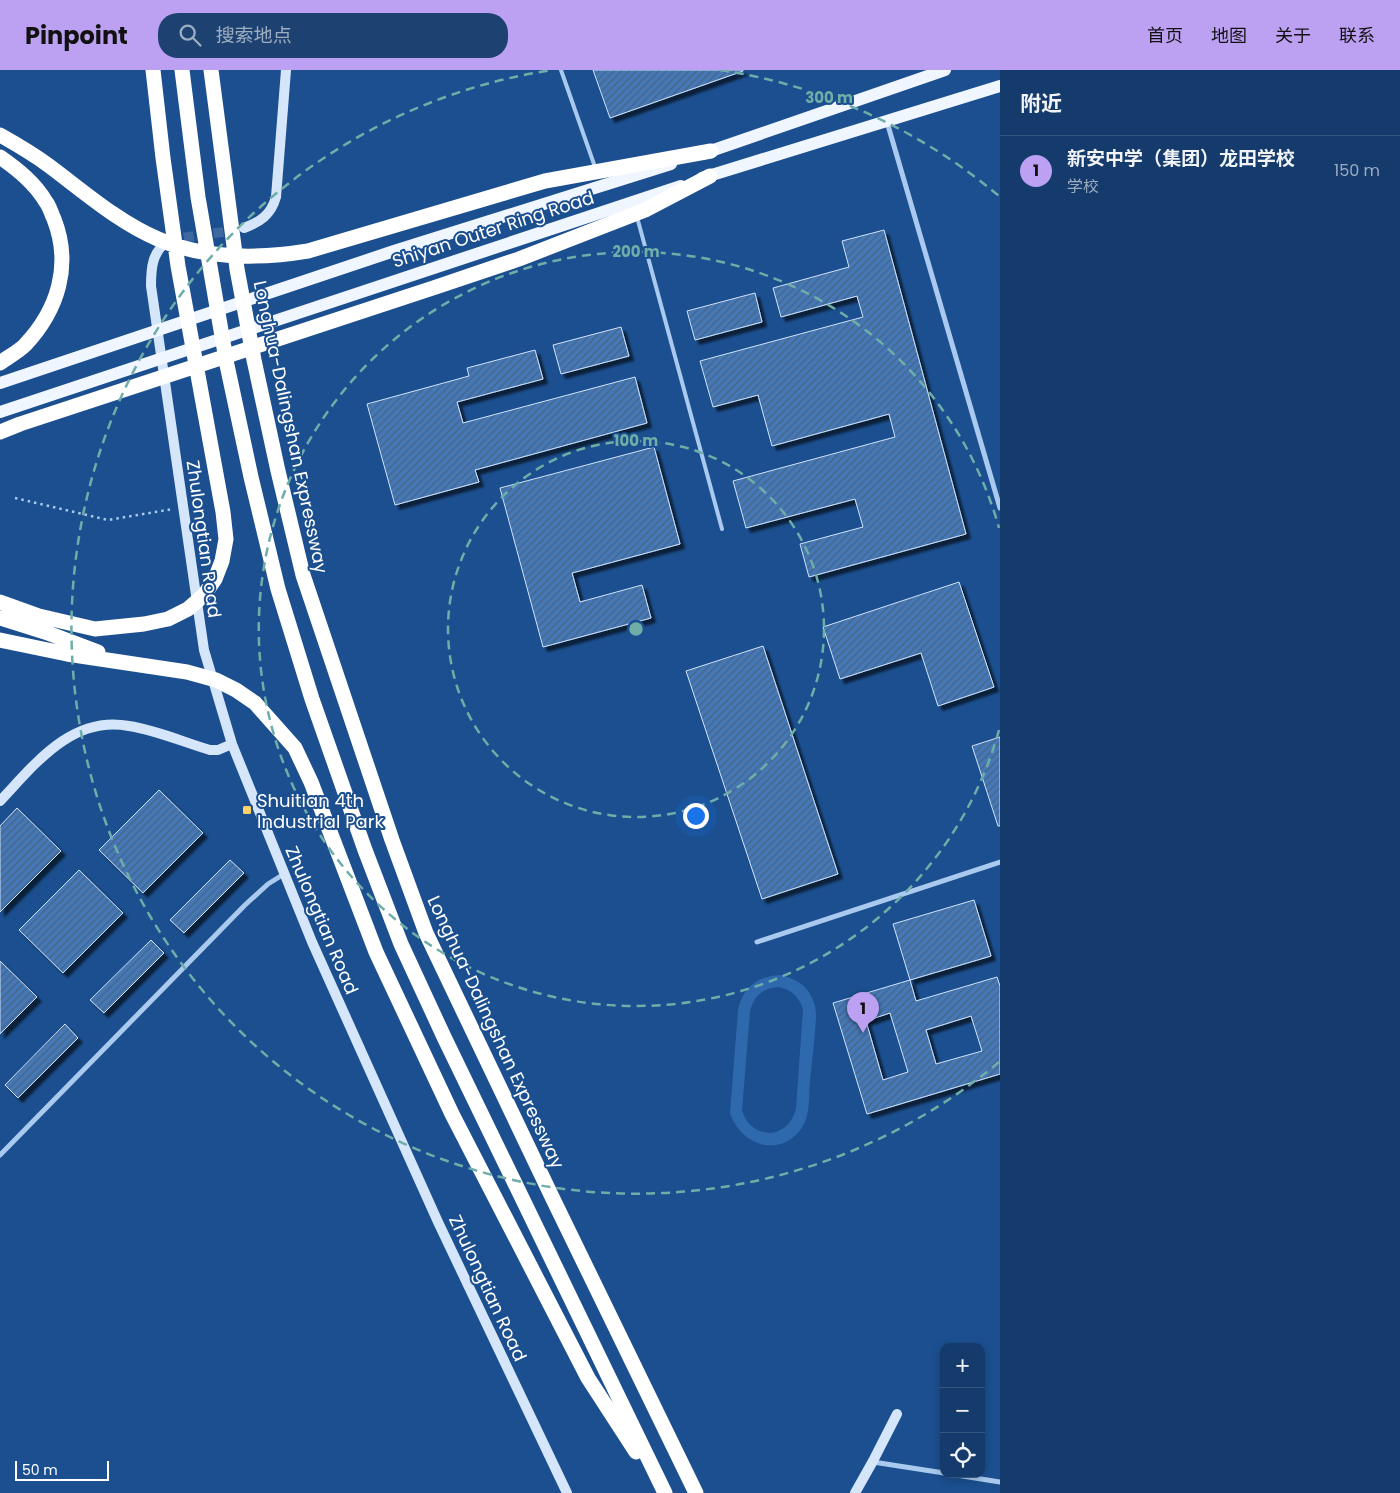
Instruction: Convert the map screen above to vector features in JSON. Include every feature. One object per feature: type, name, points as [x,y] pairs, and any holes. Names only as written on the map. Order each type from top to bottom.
[{"type":"highway","points":[[0,602],[39,616],[95,629],[144,624],[168,619],[188,609],[204,595],[215,579],[222,561],[226,538],[223,512],[178,266],[163,158],[154,70]]},
{"type":"highway","points":[[182,70],[198,197],[210,272],[251,477],[278,589],[312,699],[365,850],[404,952],[664,1493]]},
{"type":"highway","name":"Longhua-Dalingshan Expressway","points":[[211,70],[237,269],[278,471],[303,575],[392,840],[426,933],[696,1493]]},
{"type":"highway","points":[[0,135],[48,165],[123,220],[158,239],[194,250],[222,255],[280,256],[308,251],[545,181],[711,151]]},
{"type":"highway","points":[[0,156],[24,174],[47,202],[60,234],[63,263],[58,294],[43,324],[24,347],[0,363]]},
{"type":"highway","points":[[0,432],[519,258],[636,213],[710,176]]},
{"type":"highway","points":[[0,590],[39,616]]},
{"type":"highway","points":[[0,618],[45,632],[128,663]]},
{"type":"highway","points":[[0,640],[66,654],[187,672],[216,680],[236,690],[255,703],[295,748],[311,782],[376,952],[452,1114],[588,1378],[664,1493]]},
{"type":"main road","name":"Shiyan Outer Ring Road","points":[[0,383],[394,251],[711,151],[945,70]]},
{"type":"main road","name":"Shiyan Outer Ring Road","points":[[0,412],[710,176],[1000,86]]},
{"type":"street","points":[[244,228],[254,225],[265,218],[272,208],[276,197],[286,70]]},
{"type":"street","points":[[886,121],[1000,508]]},
{"type":"street","name":"Zhulongtian Road","points":[[168,241],[160,247],[154,256],[151,270],[151,286],[204,650],[232,744],[312,942],[434,1212],[567,1493]]},
{"type":"street","points":[[0,800],[53,748],[80,730],[96,726],[128,725],[210,750],[218,750],[232,744]]},
{"type":"street","points":[[757,942],[1000,862]]},
{"type":"street","points":[[0,1155],[246,905],[268,884],[284,874]]},
{"type":"street","points":[[855,1493],[873,1462],[896,1414]]},
{"type":"street","points":[[873,1462],[940,1472]]},
{"type":"street","points":[[975,1478],[1000,1482]]},
{"type":"lane","points":[[560,70],[597,172]]},
{"type":"lane","points":[[636,213],[722,529]]},
{"type":"path","points":[[15,498],[108,520],[183,507]]},
{"type":"shaded area","points":[[772,976],[785,976],[803,985],[813,1000],[816,1017],[809,1105],[806,1119],[801,1129],[792,1138],[782,1144],[772,1146],[751,1140],[735,1124],[730,1113],[740,1002],[743,995],[752,985]],"holes":[[[779,987],[788,990],[794,995],[803,1009],[796,1108],[792,1119],[786,1126],[770,1133],[754,1128],[747,1121],[742,1111],[751,1006],[756,997],[764,991]]]},
{"type":"building","points":[[593,70],[743,70],[743,71],[610,118]]},
{"type":"building","points":[[884,230],[966,534],[809,577],[800,544],[863,527],[855,499],[746,528],[733,481],[895,437],[889,414],[772,446],[758,395],[713,407],[700,361],[863,317],[857,296],[781,317],[773,288],[849,267],[842,241]]},
{"type":"building","points":[[755,293],[762,322],[695,340],[687,311]]},
{"type":"building","points":[[621,327],[629,356],[561,374],[553,345]]},
{"type":"building","points":[[535,350],[543,379],[457,402],[463,423],[635,377],[647,423],[475,470],[479,482],[395,505],[367,404],[469,376],[467,368]]},
{"type":"building","points":[[654,447],[680,544],[572,573],[580,602],[642,585],[651,618],[543,647],[500,488]]},
{"type":"building","points":[[959,582],[994,687],[938,706],[921,653],[840,679],[823,627]]},
{"type":"building","points":[[763,646],[838,874],[762,899],[686,671]]},
{"type":"building","points":[[1000,737],[1000,826],[998,826],[972,746]]},
{"type":"building","points":[[159,790],[203,833],[143,893],[99,850]]},
{"type":"building","points":[[17,808],[61,851],[0,912],[0,826]]},
{"type":"building","points":[[230,860],[244,873],[184,933],[170,920]]},
{"type":"building","points":[[79,870],[123,913],[63,973],[19,930]]},
{"type":"building","points":[[974,900],[991,956],[910,980],[893,924]]},
{"type":"building","points":[[151,940],[164,953],[104,1013],[90,1000]]},
{"type":"building","points":[[0,961],[37,997],[0,1034]]},
{"type":"building","points":[[997,977],[1000,986],[1000,1074],[867,1114],[833,1003],[910,980],[916,1001]],"holes":[[[890,1013],[908,1072],[883,1080],[866,1021]],[[971,1016],[982,1051],[936,1064],[926,1030]]]},
{"type":"building","points":[[65,1024],[78,1038],[18,1098],[5,1085]]},
{"type":"tunnel","points":[[169,240],[236,230]]},
{"type":"place","name":"Shuitian 4th Industrial Park","points":[[247,810]]},
{"type":"place","name":"新安中学（集团）龙田学校","points":[[863,1033]]}]
